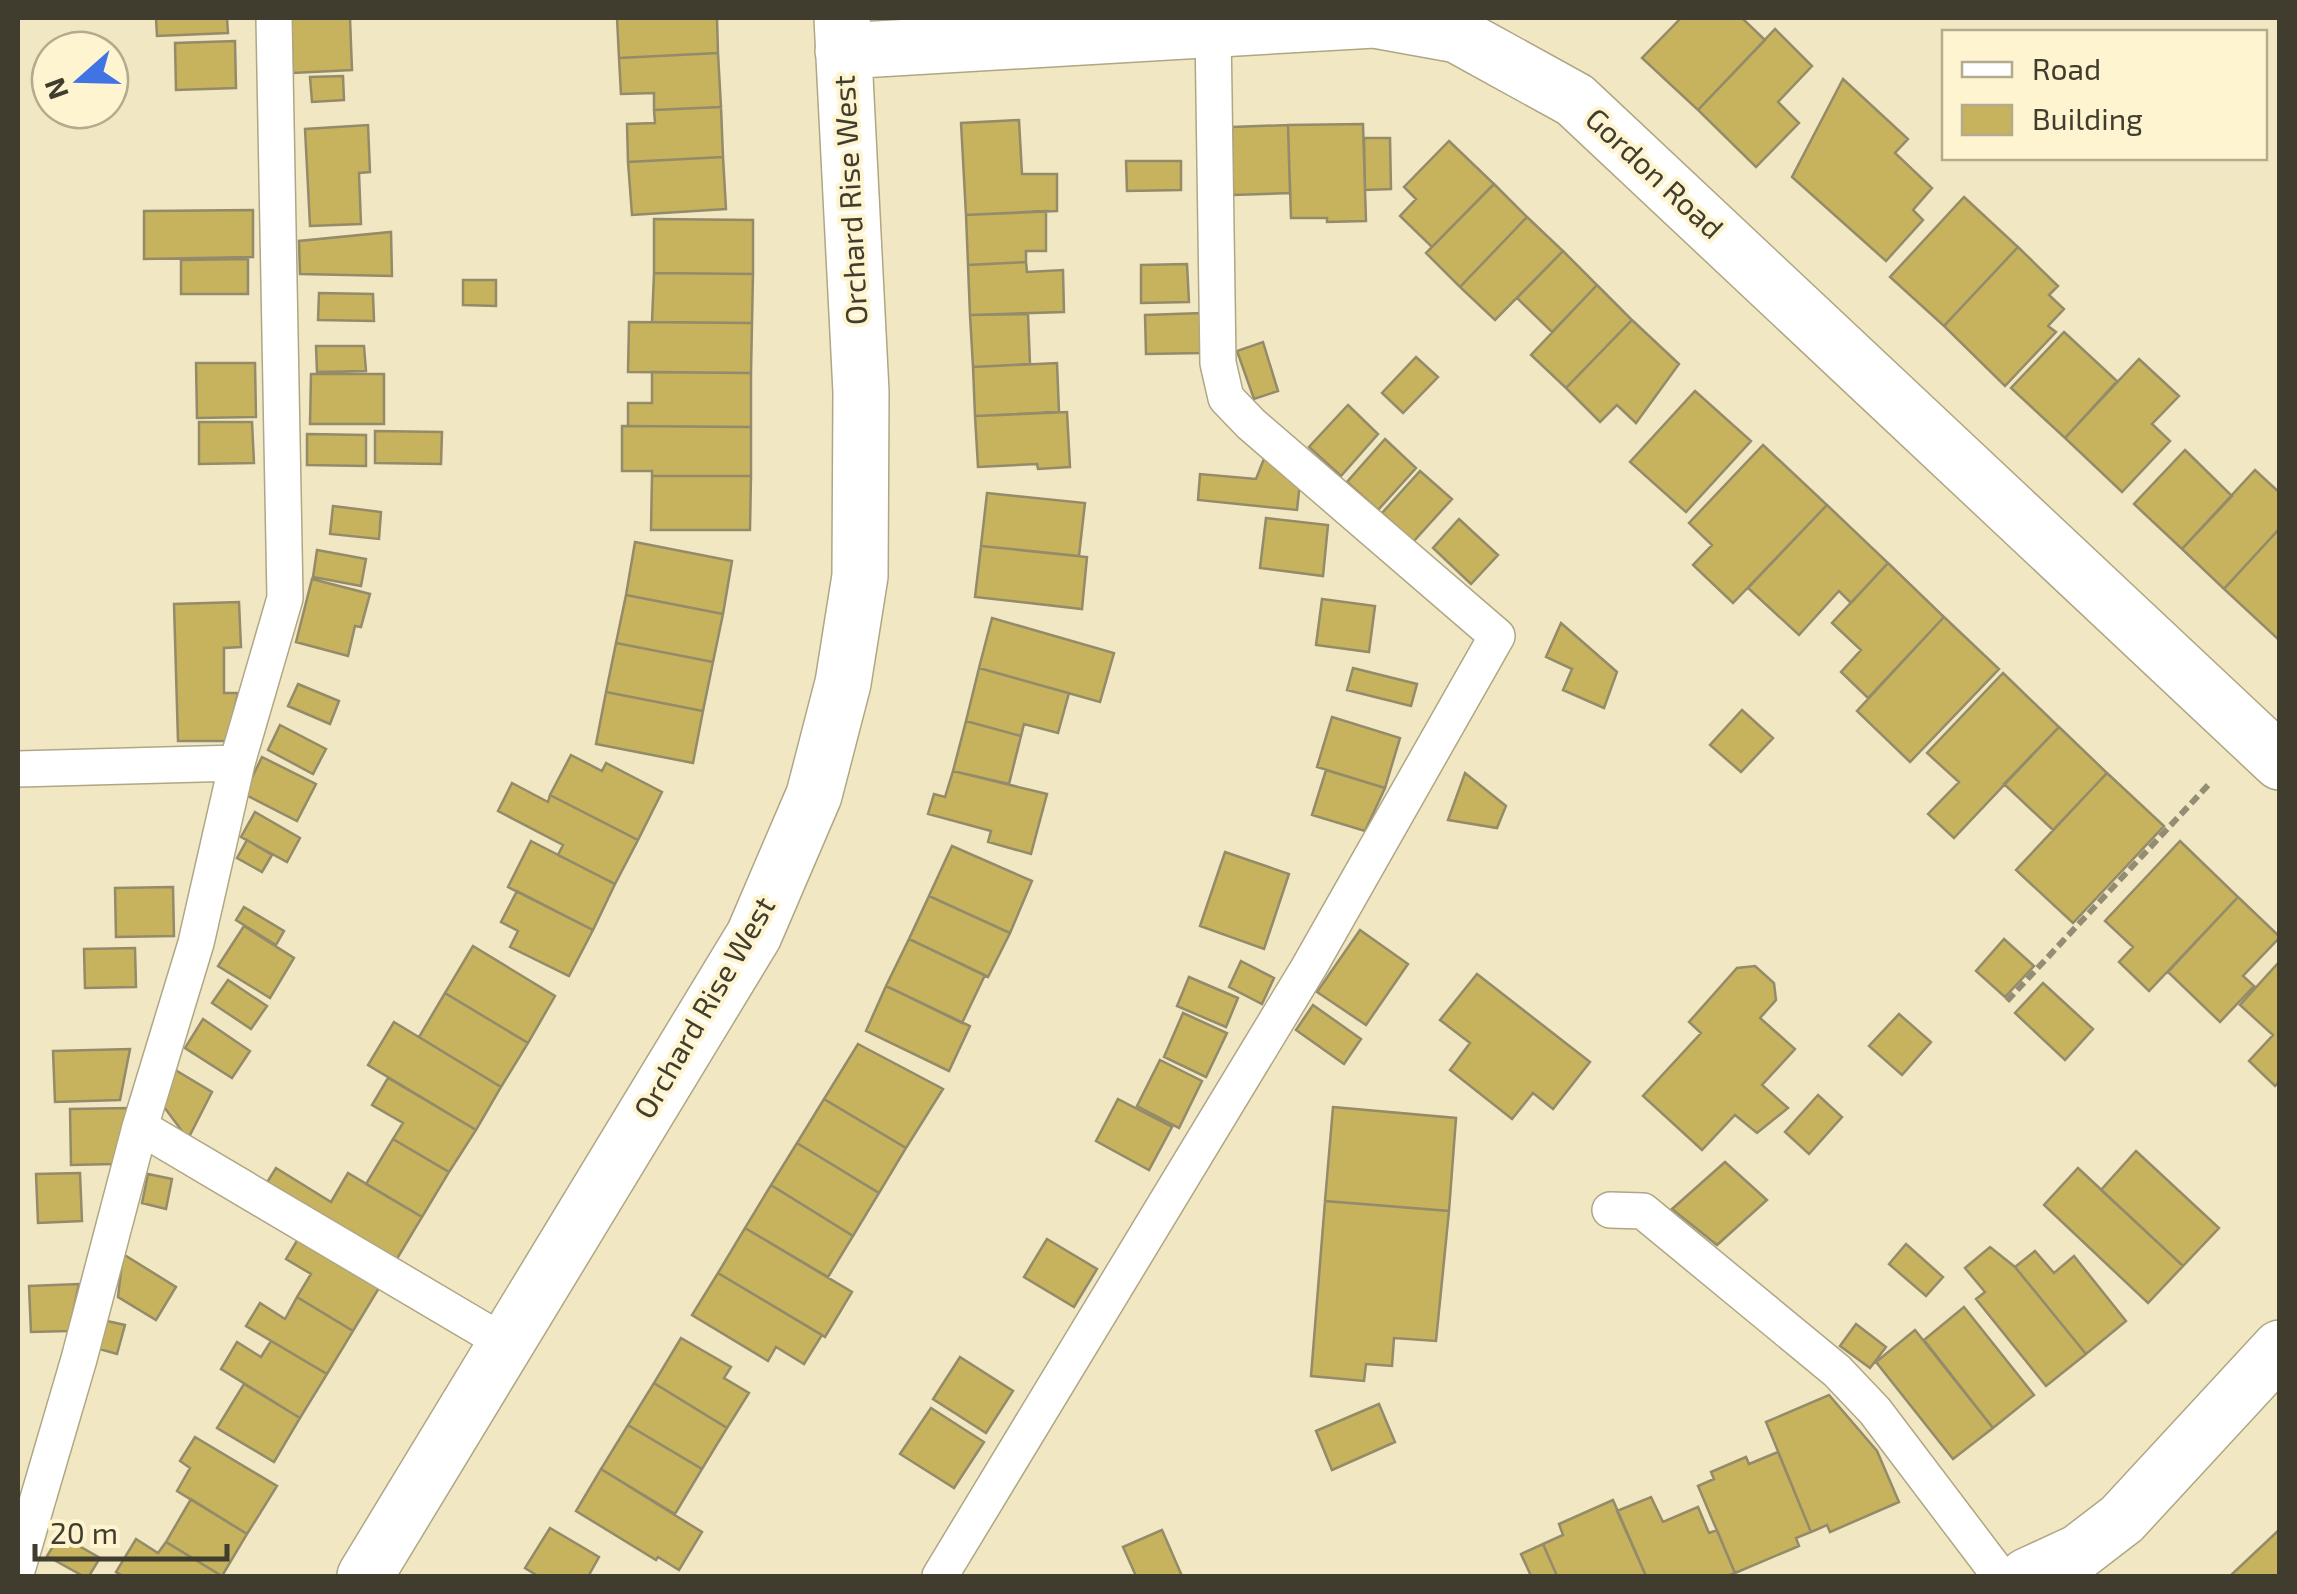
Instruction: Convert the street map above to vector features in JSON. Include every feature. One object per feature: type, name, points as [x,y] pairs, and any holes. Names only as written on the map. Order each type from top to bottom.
[{"type":"street","name":"Gordon Road","points":[[842,34],[1374,20],[1457,35],[1575,100],[2267,749]]},
{"type":"street","name":"Orchard Rise West","points":[[366,1576],[754,936],[814,795],[838,702],[860,576],[861,392],[842,34]]},
{"type":"street","points":[[2027,1576],[2078,1552],[2122,1519],[2280,1348]]},
{"type":"lane","points":[[18,1566],[140,1127],[196,943],[237,763],[286,598],[274,18]]},
{"type":"lane","points":[[940,1576],[1310,967],[1497,636],[1226,398],[1218,363],[1197,26]]},
{"type":"lane","points":[[18,769],[237,763]]},
{"type":"lane","points":[[140,1127],[506,1344]]},
{"type":"lane","points":[[1610,1210],[1643,1210],[1838,1371],[1875,1411],[2000,1576]]},
{"type":"path","points":[[2007,1001],[2267,749]]},
{"type":"building","points":[[156,18],[227,18],[228,33],[157,36]]},
{"type":"building","points":[[286,18],[350,18],[352,70],[293,73],[291,24]]},
{"type":"building","points":[[617,18],[717,18],[718,53],[619,58]]},
{"type":"building","points":[[1681,18],[1742,18],[1765,40],[1698,110],[1642,58]]},
{"type":"building","points":[[1775,29],[1812,66],[1778,102],[1799,123],[1756,167],[1698,110]]},
{"type":"building","points":[[235,41],[236,88],[176,90],[175,43]]},
{"type":"building","points":[[718,53],[721,107],[654,110],[654,93],[621,94],[619,58]]},
{"type":"building","points":[[343,76],[344,100],[312,102],[310,77]]},
{"type":"building","points":[[1843,79],[1908,139],[1895,153],[1932,188],[1913,210],[1923,220],[1886,261],[1792,177]]},
{"type":"building","points":[[721,107],[723,157],[628,162],[627,124],[655,123],[654,110]]},
{"type":"building","points":[[1019,120],[1022,174],[1057,174],[1057,211],[966,215],[961,123]]},
{"type":"building","points":[[1363,124],[1366,221],[1291,218],[1288,125]]},
{"type":"building","points":[[368,125],[370,172],[359,173],[361,224],[310,226],[305,129]]},
{"type":"building","points":[[1288,125],[1290,193],[1233,195],[1232,127]]},
{"type":"building","points":[[1364,138],[1390,138],[1391,189],[1365,190]]},
{"type":"building","points":[[1449,141],[1494,184],[1432,247],[1400,216],[1416,199],[1404,187]]},
{"type":"building","points":[[723,157],[726,209],[632,215],[628,162]]},
{"type":"building","points":[[1126,161],[1181,161],[1181,190],[1127,191]]},
{"type":"building","points":[[1494,184],[1527,217],[1460,287],[1426,253]]},
{"type":"building","points":[[1964,197],[2018,247],[1944,326],[1890,277]]},
{"type":"building","points":[[253,210],[253,257],[144,259],[144,211]]},
{"type":"building","points":[[1046,211],[1046,251],[1026,251],[1026,262],[968,265],[966,215]]},
{"type":"building","points":[[1527,217],[1563,251],[1495,320],[1460,287]]},
{"type":"building","points":[[654,219],[753,220],[753,274],[654,273]]},
{"type":"building","points":[[391,232],[392,276],[300,274],[299,241]]},
{"type":"building","points":[[2018,247],[2058,286],[2049,295],[2064,309],[2048,326],[2056,332],[2005,386],[1944,326]]},
{"type":"building","points":[[1563,251],[1597,285],[1552,332],[1517,298]]},
{"type":"building","points":[[248,259],[248,294],[181,294],[181,260]]},
{"type":"building","points":[[1026,262],[1027,272],[1063,270],[1064,312],[970,315],[968,265]]},
{"type":"building","points":[[1187,264],[1189,302],[1141,303],[1141,265]]},
{"type":"building","points":[[654,273],[753,274],[752,323],[652,322]]},
{"type":"building","points":[[463,280],[496,280],[496,306],[463,305]]},
{"type":"building","points":[[1597,285],[1632,320],[1566,388],[1531,355]]},
{"type":"building","points":[[319,293],[373,294],[374,321],[318,320]]},
{"type":"building","points":[[1202,313],[1203,353],[1146,354],[1145,315]]},
{"type":"building","points":[[1028,314],[1030,364],[973,367],[970,315]]},
{"type":"building","points":[[1632,320],[1679,364],[1636,423],[1617,405],[1600,422],[1566,388]]},
{"type":"building","points":[[629,322],[752,323],[751,373],[628,372]]},
{"type":"building","points":[[2064,332],[2117,381],[2065,438],[2011,388]]},
{"type":"building","points":[[1263,342],[1278,391],[1254,399],[1237,351]]},
{"type":"building","points":[[316,346],[364,346],[366,371],[317,372]]},
{"type":"building","points":[[1416,357],[1438,377],[1403,413],[1382,393]]},
{"type":"building","points":[[2139,359],[2179,396],[2152,424],[2170,441],[2122,492],[2065,438]]},
{"type":"building","points":[[196,363],[255,363],[256,417],[197,418]]},
{"type":"building","points":[[1057,363],[1059,412],[975,416],[973,367]]},
{"type":"building","points":[[652,372],[751,373],[751,427],[628,426],[628,403],[652,403]]},
{"type":"building","points":[[311,374],[384,374],[384,424],[310,424]]},
{"type":"building","points":[[1695,391],[1751,441],[1686,512],[1630,462]]},
{"type":"building","points":[[1348,405],[1378,434],[1341,476],[1309,447]]},
{"type":"building","points":[[1067,412],[1070,467],[978,467],[975,416]]},
{"type":"building","points":[[199,422],[252,422],[254,463],[199,464]]},
{"type":"building","points":[[622,426],[751,427],[751,476],[652,476],[652,471],[622,471]]},
{"type":"building","points":[[375,431],[442,432],[441,464],[375,463]]},
{"type":"building","points":[[307,434],[366,435],[366,466],[307,465]]},
{"type":"building","points":[[1385,439],[1416,468],[1378,510],[1347,482]]},
{"type":"building","points":[[1763,445],[1827,505],[1733,603],[1693,565],[1712,545],[1689,523]]},
{"type":"building","points":[[2185,450],[2232,496],[2182,549],[2134,504]]},
{"type":"building","points":[[1265,456],[1300,482],[1297,510],[1198,500],[1200,474],[1256,479]]},
{"type":"building","points":[[2255,470],[2280,493],[2280,528],[2224,589],[2182,549]]},
{"type":"building","points":[[1420,471],[1452,499],[1413,542],[1382,513]]},
{"type":"building","points":[[652,476],[751,476],[750,530],[651,530]]},
{"type":"building","points":[[987,493],[1085,503],[1079,556],[981,546]]},
{"type":"building","points":[[1827,505],[1888,563],[1851,603],[1839,591],[1799,635],[1748,588]]},
{"type":"building","points":[[333,506],[381,512],[379,539],[330,534]]},
{"type":"building","points":[[1266,518],[1328,525],[1323,576],[1260,568]]},
{"type":"building","points":[[1459,519],[1498,555],[1471,584],[1433,548]]},
{"type":"building","points":[[2280,528],[2280,641],[2224,589]]},
{"type":"building","points":[[635,542],[732,561],[723,614],[626,595]]},
{"type":"building","points":[[981,546],[1087,557],[1082,609],[975,597]]},
{"type":"building","points":[[317,550],[366,559],[361,586],[313,577]]},
{"type":"building","points":[[1888,563],[1944,617],[1868,698],[1841,672],[1861,650],[1832,623]]},
{"type":"building","points":[[312,579],[370,594],[361,627],[355,626],[348,656],[296,642]]},
{"type":"building","points":[[626,595],[723,614],[713,662],[616,643]]},
{"type":"building","points":[[1322,599],[1375,606],[1369,652],[1316,645]]},
{"type":"building","points":[[239,602],[241,647],[224,648],[224,693],[238,693],[227,741],[178,741],[174,604]]},
{"type":"building","points":[[1944,617],[1999,669],[1910,762],[1857,711]]},
{"type":"building","points":[[992,618],[1114,653],[1100,702],[979,668]]},
{"type":"building","points":[[1561,623],[1617,672],[1604,708],[1563,690],[1572,669],[1546,657]]},
{"type":"building","points":[[616,643],[713,662],[703,711],[606,692]]},
{"type":"building","points":[[979,668],[1069,693],[1058,733],[1024,724],[1021,736],[966,721]]},
{"type":"building","points":[[1353,668],[1417,684],[1411,706],[1347,690]]},
{"type":"building","points":[[2003,673],[2059,727],[1954,838],[1928,814],[1959,782],[1927,753]]},
{"type":"building","points":[[298,684],[339,701],[330,724],[288,706]]},
{"type":"building","points":[[606,692],[703,711],[693,763],[596,744]]},
{"type":"building","points":[[1742,710],[1773,738],[1741,772],[1710,745]]},
{"type":"building","points":[[1332,717],[1400,738],[1385,788],[1317,767]]},
{"type":"building","points":[[966,721],[1021,736],[1009,784],[953,771]]},
{"type":"building","points":[[280,725],[326,749],[313,774],[268,750]]},
{"type":"building","points":[[2059,727],[2107,773],[2053,830],[2004,784]]},
{"type":"building","points":[[571,755],[602,771],[606,763],[662,792],[638,840],[550,795]]},
{"type":"building","points":[[262,757],[316,784],[297,821],[244,794]]},
{"type":"building","points":[[1326,770],[1385,788],[1365,831],[1312,815]]},
{"type":"building","points":[[953,771],[1047,794],[1031,854],[988,842],[991,831],[928,814],[934,794],[945,797]]},
{"type":"building","points":[[1465,773],[1506,806],[1497,828],[1448,820]]},
{"type":"building","points":[[2107,773],[2164,826],[2073,923],[2016,870]]},
{"type":"building","points":[[512,783],[548,802],[550,795],[638,840],[615,884],[558,855],[563,845],[498,811]]},
{"type":"building","points":[[255,812],[300,838],[287,862],[241,837]]},
{"type":"building","points":[[247,840],[272,855],[262,872],[237,858]]},
{"type":"building","points":[[531,841],[615,884],[593,930],[508,887]]},
{"type":"building","points":[[2180,841],[2238,897],[2149,991],[2119,962],[2133,947],[2105,921]]},
{"type":"building","points":[[952,846],[1032,881],[1010,933],[929,896]]},
{"type":"building","points":[[1225,852],[1289,874],[1264,949],[1200,926]]},
{"type":"building","points":[[173,887],[174,936],[116,937],[115,888]]},
{"type":"building","points":[[517,891],[593,930],[569,976],[510,947],[518,931],[501,922]]},
{"type":"building","points":[[929,896],[1010,933],[988,977],[909,939]]},
{"type":"building","points":[[2238,897],[2280,937],[2243,976],[2254,986],[2220,1022],[2168,972]]},
{"type":"building","points":[[244,907],[284,931],[276,945],[236,920]]},
{"type":"building","points":[[244,926],[294,958],[270,998],[218,966]]},
{"type":"building","points":[[1360,930],[1408,964],[1366,1025],[1317,992]]},
{"type":"building","points":[[909,939],[985,975],[962,1023],[886,986]]},
{"type":"building","points":[[2004,939],[2034,966],[2005,997],[1976,971]]},
{"type":"building","points":[[473,946],[555,996],[528,1043],[445,993]]},
{"type":"building","points":[[135,948],[136,987],[85,988],[84,949]]},
{"type":"building","points":[[1241,961],[1274,978],[1262,1004],[1229,987]]},
{"type":"building","points":[[2280,961],[2280,1081],[2275,1086],[2249,1061],[2273,1035],[2240,1005]]},
{"type":"building","points":[[1755,966],[1774,983],[1776,1000],[1760,1018],[1795,1049],[1762,1085],[1788,1108],[1757,1133],[1735,1115],[1702,1150],[1643,1096],[1701,1033],[1689,1022],[1737,968]]},
{"type":"building","points":[[1477,974],[1590,1062],[1553,1109],[1533,1093],[1512,1119],[1450,1070],[1470,1043],[1440,1020]]},
{"type":"building","points":[[1189,977],[1238,998],[1226,1027],[1177,1006]]},
{"type":"building","points":[[228,980],[267,1006],[251,1029],[212,1003]]},
{"type":"building","points":[[2043,983],[2093,1029],[2065,1060],[2015,1013]]},
{"type":"building","points":[[886,986],[970,1026],[949,1071],[866,1031]]},
{"type":"building","points":[[445,993],[528,1043],[501,1087],[419,1037]]},
{"type":"building","points":[[1313,1005],[1361,1039],[1344,1064],[1296,1030]]},
{"type":"building","points":[[1183,1013],[1227,1033],[1206,1077],[1164,1057]]},
{"type":"building","points":[[1899,1014],[1931,1042],[1902,1075],[1869,1046]]},
{"type":"building","points":[[203,1019],[250,1051],[232,1078],[185,1048]]},
{"type":"building","points":[[394,1022],[501,1087],[476,1130],[368,1065]]},
{"type":"building","points":[[858,1044],[943,1089],[906,1148],[824,1099]]},
{"type":"building","points":[[130,1049],[120,1100],[55,1102],[53,1051]]},
{"type":"building","points":[[1160,1060],[1202,1081],[1179,1128],[1137,1106]]},
{"type":"building","points":[[172,1068],[212,1092],[188,1139],[161,1103]]},
{"type":"building","points":[[388,1078],[476,1130],[449,1172],[393,1139],[403,1123],[372,1105]]},
{"type":"building","points":[[1818,1095],[1842,1117],[1809,1154],[1785,1132]]},
{"type":"building","points":[[824,1099],[906,1148],[879,1193],[797,1143]]},
{"type":"building","points":[[1118,1099],[1172,1127],[1149,1170],[1096,1141]]},
{"type":"building","points":[[1333,1107],[1456,1118],[1449,1211],[1325,1201]]},
{"type":"building","points":[[128,1108],[115,1164],[71,1165],[70,1109]]},
{"type":"building","points":[[393,1139],[449,1172],[422,1217],[366,1184]]},
{"type":"building","points":[[797,1143],[879,1193],[853,1236],[771,1185]]},
{"type":"building","points":[[2136,1151],[2219,1228],[2183,1266],[2101,1190]]},
{"type":"building","points":[[1725,1162],[1767,1200],[1717,1245],[1672,1209]]},
{"type":"building","points":[[276,1168],[331,1202],[348,1173],[422,1217],[395,1262],[266,1184]]},
{"type":"building","points":[[2078,1168],[2183,1266],[2148,1303],[2044,1205]]},
{"type":"building","points":[[80,1173],[82,1221],[38,1223],[36,1174]]},
{"type":"building","points":[[148,1174],[172,1179],[166,1209],[142,1203]]},
{"type":"building","points":[[771,1185],[853,1236],[828,1277],[745,1228]]},
{"type":"building","points":[[1325,1201],[1449,1211],[1436,1341],[1394,1338],[1392,1366],[1366,1364],[1364,1381],[1311,1376]]},
{"type":"building","points":[[745,1228],[852,1292],[825,1337],[718,1273]]},
{"type":"building","points":[[301,1234],[382,1283],[353,1331],[297,1297],[311,1274],[286,1259]]},
{"type":"building","points":[[1047,1239],[1097,1269],[1074,1307],[1024,1277]]},
{"type":"building","points":[[1906,1244],[1943,1277],[1926,1296],[1889,1264]]},
{"type":"building","points":[[1990,1247],[2015,1267],[2086,1354],[2046,1386],[1976,1299],[1985,1292],[1965,1268]]},
{"type":"building","points":[[2035,1251],[2054,1273],[2074,1256],[2126,1321],[2086,1354],[2015,1267]]},
{"type":"building","points":[[123,1254],[176,1287],[156,1320],[118,1297]]},
{"type":"building","points":[[718,1273],[822,1335],[804,1364],[776,1347],[768,1361],[692,1315]]},
{"type":"building","points":[[79,1284],[69,1331],[31,1332],[29,1286]]},
{"type":"building","points":[[297,1297],[353,1331],[327,1374],[246,1326],[260,1303],[285,1319]]},
{"type":"building","points":[[1964,1307],[2034,1395],[1993,1428],[1924,1340]]},
{"type":"building","points":[[107,1321],[125,1325],[117,1354],[99,1349]]},
{"type":"building","points":[[1856,1324],[1886,1347],[1870,1368],[1840,1346]]},
{"type":"building","points":[[1915,1330],[1993,1428],[1953,1459],[1876,1362]]},
{"type":"building","points":[[681,1338],[731,1367],[724,1378],[749,1393],[727,1428],[654,1383]]},
{"type":"building","points":[[271,1341],[327,1374],[300,1418],[221,1369],[237,1342],[261,1357]]},
{"type":"building","points":[[960,1357],[1013,1391],[986,1433],[933,1399]]},
{"type":"building","points":[[654,1383],[727,1428],[702,1469],[628,1425]]},
{"type":"building","points":[[244,1384],[300,1418],[274,1462],[217,1428]]},
{"type":"building","points":[[1829,1395],[1877,1451],[1899,1502],[1830,1532],[1827,1525],[1811,1532],[1766,1422]]},
{"type":"building","points":[[1379,1404],[1395,1442],[1332,1470],[1316,1431]]},
{"type":"building","points":[[931,1408],[984,1442],[954,1488],[900,1454]]},
{"type":"building","points":[[628,1425],[702,1469],[675,1514],[601,1469]]},
{"type":"building","points":[[195,1437],[277,1486],[247,1534],[177,1491],[190,1468],[180,1461]]},
{"type":"building","points":[[1778,1452],[1811,1532],[1796,1538],[1799,1546],[1735,1573],[1698,1486],[1714,1479],[1711,1472],[1746,1457],[1749,1464]]},
{"type":"building","points":[[601,1469],[702,1532],[679,1570],[576,1511]]},
{"type":"building","points":[[1651,1497],[1663,1522],[1698,1507],[1709,1533],[1717,1530],[1735,1573],[1646,1576],[1617,1511]]},
{"type":"building","points":[[191,1499],[247,1534],[222,1576],[166,1542]]},
{"type":"building","points":[[1613,1500],[1646,1576],[1557,1576],[1543,1544],[1563,1535],[1559,1524]]},
{"type":"building","points":[[550,1528],[599,1557],[591,1576],[538,1576],[525,1568]]},
{"type":"building","points":[[2280,1529],[2280,1576],[2230,1576]]},
{"type":"building","points":[[1162,1530],[1182,1576],[1136,1576],[1123,1547]]},
{"type":"building","points":[[60,1535],[100,1558],[89,1576],[47,1556]]},
{"type":"building","points":[[136,1539],[158,1553],[166,1542],[222,1576],[123,1576],[116,1572]]},
{"type":"building","points":[[1543,1544],[1557,1576],[1531,1576],[1521,1554]]}]
